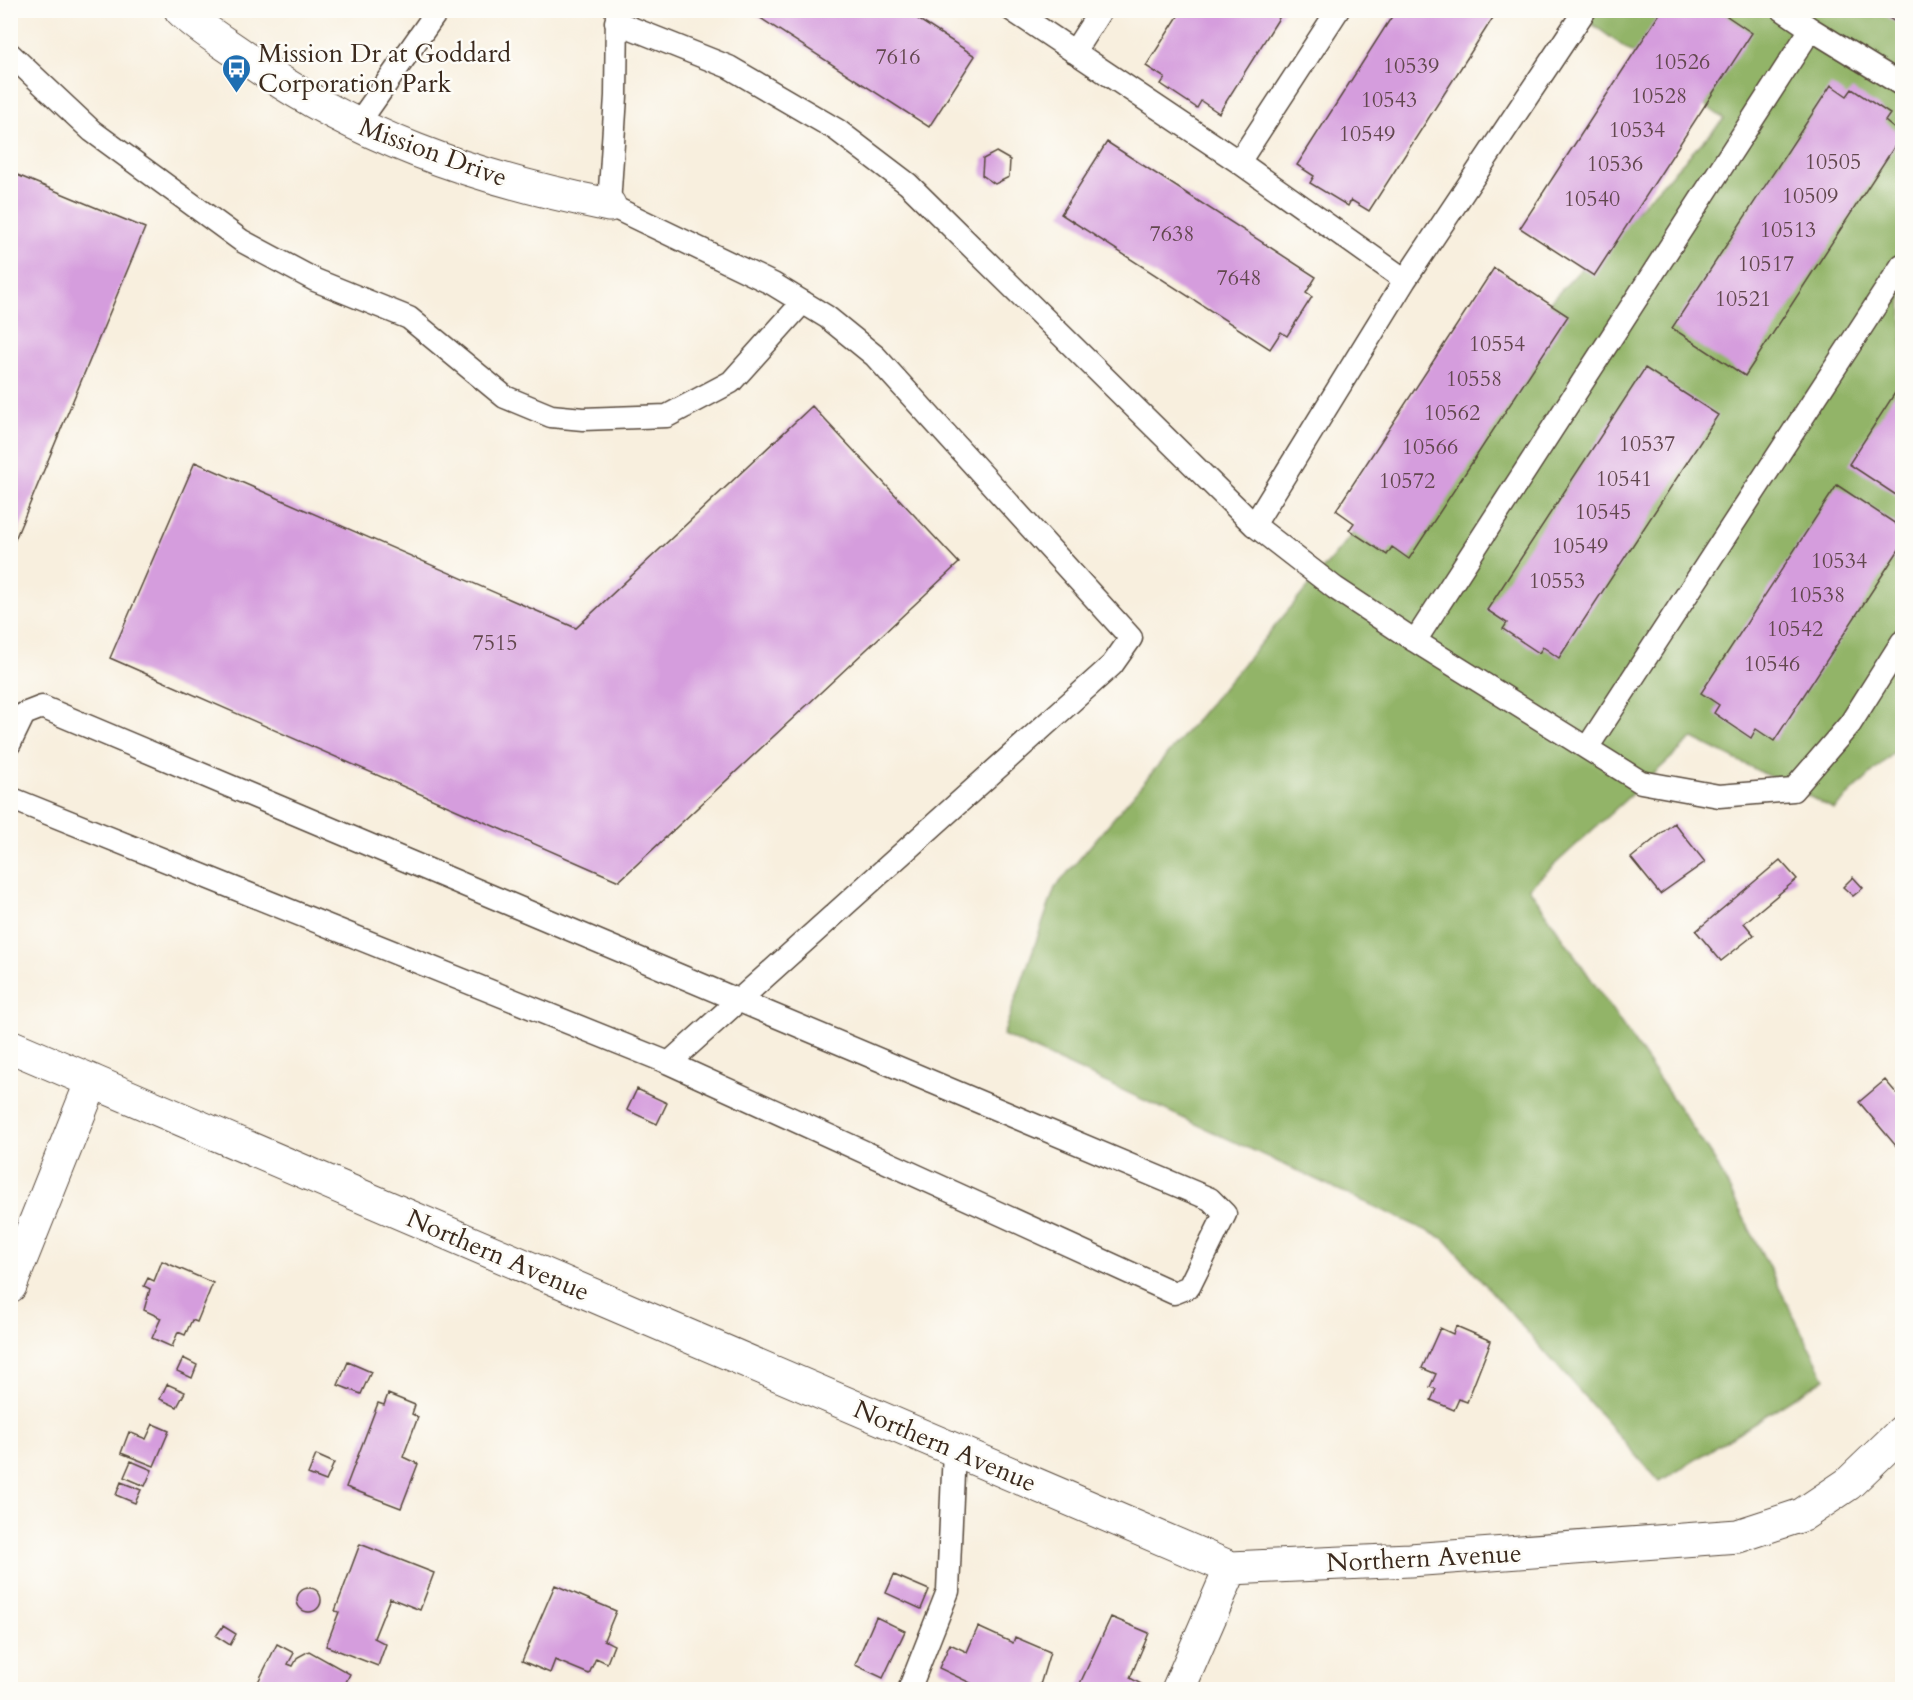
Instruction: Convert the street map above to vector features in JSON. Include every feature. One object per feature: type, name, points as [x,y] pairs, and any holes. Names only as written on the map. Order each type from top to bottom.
[{"type":"street","name":"Mission Drive","points":[[181,10],[264,72],[324,109],[402,147],[471,171],[555,194],[609,204]]},
{"type":"street","name":"Northern Avenue","points":[[10,1046],[1231,1568],[1410,1560],[1738,1536],[1802,1515],[1848,1484],[1902,1432]]},
{"type":"street","points":[[10,1286],[92,1081]]},
{"type":"street","points":[[1178,1689],[1231,1568]]},
{"type":"lane","points":[[357,125],[438,10]]},
{"type":"lane","points":[[1012,10],[1239,162],[1405,280]]},
{"type":"lane","points":[[1074,52],[1101,10]]},
{"type":"lane","points":[[1239,162],[1338,10]]},
{"type":"lane","points":[[1254,525],[1405,280],[1585,10]]},
{"type":"lane","points":[[1783,10],[1902,85]]},
{"type":"lane","points":[[669,1063],[1112,665],[1131,638],[875,356],[827,317],[803,302],[712,253],[609,204],[616,96],[617,16],[729,67],[837,130],[908,184],[1254,525],[1335,588],[1415,641],[1641,782],[1719,796],[1793,790],[1850,724],[1902,642]]},
{"type":"lane","points":[[1415,641],[1811,29]]},
{"type":"lane","points":[[10,54],[92,131],[242,241],[315,280],[409,318],[505,397],[551,416],[583,419],[667,416],[731,382],[803,302]]},
{"type":"lane","points":[[1587,748],[1902,265]]},
{"type":"lane","points":[[10,743],[24,714],[42,707],[1210,1198],[1225,1214],[1189,1287],[1174,1293],[669,1063],[10,798]]},
{"type":"lane","points":[[909,1689],[948,1591],[954,1450]]},
{"type":"green space","points":[[1574,11],[1902,11],[1902,745],[1834,809],[1693,738],[1529,888],[1715,1161],[1825,1378],[1660,1482],[1445,1239],[1003,1035],[1055,888],[1528,325],[1724,119]]},
{"type":"building","points":[[748,10],[904,10],[975,56],[929,127]]},
{"type":"building","points":[[1182,10],[1284,10],[1219,113],[1201,101],[1197,108],[1161,84],[1165,78],[1146,66]]},
{"type":"building","points":[[1396,10],[1498,10],[1369,211],[1351,200],[1348,206],[1310,183],[1314,176],[1297,165]]},
{"type":"building","points":[[1662,10],[1718,10],[1752,33],[1594,276],[1520,228]]},
{"type":"building","points":[[1877,10],[1902,10],[1902,27],[1898,24]]},
{"type":"building","points":[[1831,85],[1847,96],[1852,89],[1890,114],[1885,121],[1902,135],[1745,376],[1672,328]]},
{"type":"building","points":[[1107,142],[1316,277],[1306,293],[1312,297],[1287,336],[1281,332],[1270,349],[1061,214]]},
{"type":"building","points":[[996,152],[1010,160],[1009,177],[995,184],[982,175],[983,159]]},
{"type":"building","points":[[10,172],[145,228],[11,549],[10,549]]},
{"type":"building","points":[[1494,268],[1568,316],[1409,559],[1392,547],[1387,555],[1349,530],[1354,523],[1336,510]]},
{"type":"building","points":[[1645,368],[1718,415],[1559,658],[1543,647],[1539,653],[1503,629],[1507,623],[1487,610]]},
{"type":"building","points":[[1902,382],[1902,499],[1849,464]]},
{"type":"building","points":[[812,406],[959,563],[619,881],[110,658],[195,462],[576,628]]},
{"type":"building","points":[[1837,485],[1902,528],[1902,545],[1774,741],[1756,729],[1751,738],[1714,713],[1719,705],[1701,693]]},
{"type":"building","points":[[1674,823],[1705,862],[1660,894],[1631,858]]},
{"type":"building","points":[[1780,860],[1797,879],[1744,923],[1754,935],[1721,961],[1696,931]]},
{"type":"building","points":[[1853,877],[1863,888],[1853,896],[1843,887]]},
{"type":"building","points":[[1885,1080],[1897,1094],[1902,1090],[1902,1153],[1859,1102]]},
{"type":"building","points":[[637,1089],[667,1103],[657,1124],[627,1110]]},
{"type":"building","points":[[162,1261],[213,1283],[197,1322],[192,1320],[185,1335],[178,1332],[172,1347],[152,1338],[161,1318],[144,1310],[150,1289],[144,1286],[148,1278],[154,1281]]},
{"type":"building","points":[[1456,1326],[1491,1341],[1467,1402],[1459,1399],[1454,1410],[1431,1400],[1436,1389],[1430,1387],[1436,1374],[1422,1368],[1440,1328],[1453,1334]]},
{"type":"building","points":[[183,1358],[197,1365],[192,1378],[177,1371]]},
{"type":"building","points":[[348,1362],[371,1372],[361,1394],[338,1385]]},
{"type":"building","points":[[167,1384],[185,1392],[177,1407],[160,1399]]},
{"type":"building","points":[[388,1394],[415,1405],[412,1414],[418,1417],[403,1457],[418,1464],[401,1508],[346,1487],[378,1403],[384,1405]]},
{"type":"building","points":[[153,1424],[169,1431],[154,1466],[121,1453],[129,1432],[146,1439]]},
{"type":"building","points":[[316,1455],[334,1463],[326,1481],[308,1474]]},
{"type":"building","points":[[131,1461],[152,1470],[145,1486],[124,1477]]},
{"type":"building","points":[[121,1482],[141,1490],[135,1503],[116,1495]]},
{"type":"building","points":[[360,1544],[434,1573],[420,1610],[390,1598],[374,1638],[386,1644],[378,1666],[326,1646],[339,1612],[335,1611]]},
{"type":"building","points":[[894,1575],[929,1590],[921,1609],[886,1593]]},
{"type":"building","points":[[555,1585],[616,1611],[604,1640],[614,1645],[607,1663],[596,1658],[589,1674],[555,1660],[550,1673],[522,1661]]},
{"type":"building","points":[[309,1588],[318,1591],[321,1600],[318,1609],[309,1612],[300,1609],[297,1600],[300,1591]]},
{"type":"building","points":[[876,1617],[905,1631],[883,1678],[855,1665]]},
{"type":"building","points":[[1111,1617],[1149,1633],[1130,1678],[1143,1685],[1141,1690],[1077,1690]]},
{"type":"building","points":[[223,1626],[236,1634],[230,1645],[216,1636]]},
{"type":"building","points":[[978,1627],[1013,1643],[1015,1637],[1050,1652],[1040,1685],[1052,1690],[985,1690],[939,1668],[950,1644],[967,1652]]},
{"type":"building","points":[[277,1644],[294,1653],[288,1664],[293,1666],[298,1657],[309,1651],[350,1674],[342,1690],[254,1690]]},
{"type":"place","name":"Mission Dr at Goddard Corporation Park","points":[[237,94]]}]
